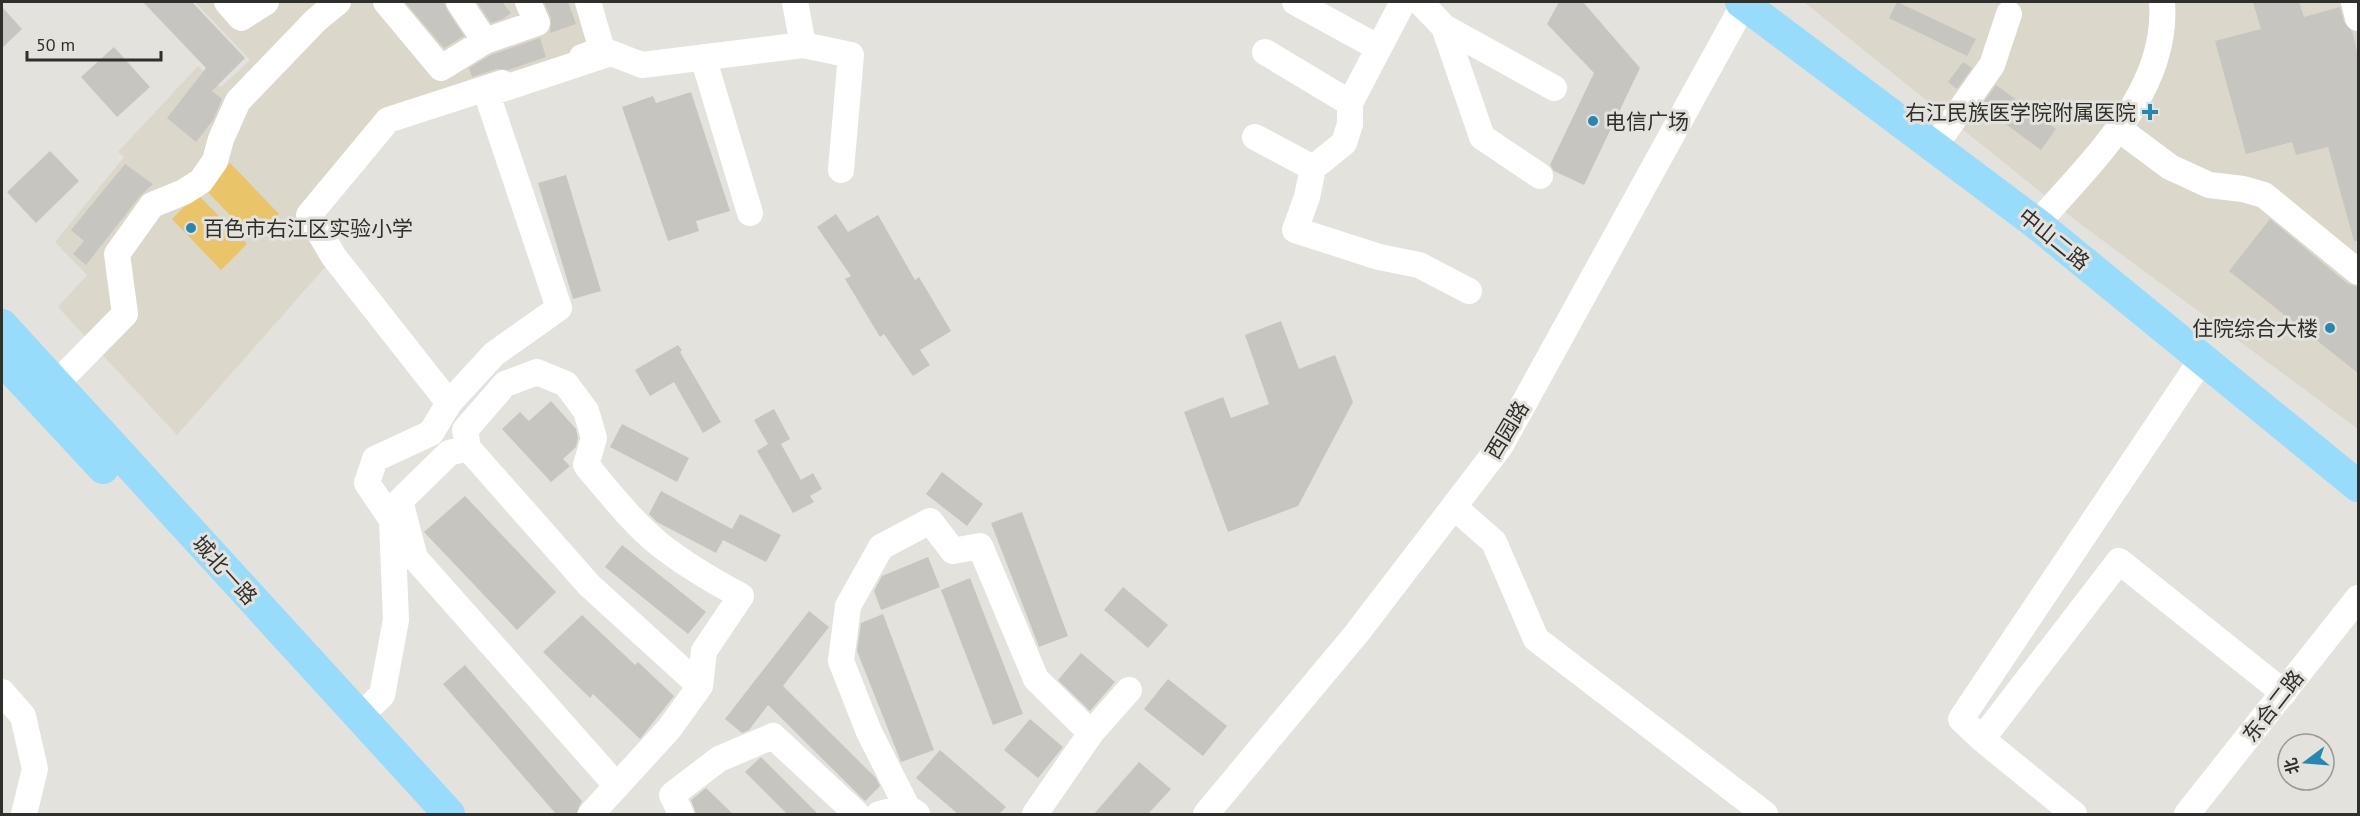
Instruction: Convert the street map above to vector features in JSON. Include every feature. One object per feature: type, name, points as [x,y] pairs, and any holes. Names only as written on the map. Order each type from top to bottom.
[{"type":"main road","name":"中山二路","points":[[1743,2],[2037,224],[2358,486]]},
{"type":"main road","name":"城北一路","points":[[2,325],[448,814]]},
{"type":"main road","name":"城北一路","points":[[2,359],[423,814]]},
{"type":"street","points":[[227,2],[241,18],[266,2]]},
{"type":"street","points":[[56,384],[125,314],[117,254],[152,205],[184,192],[201,181],[215,161],[221,139],[238,101],[316,20],[338,2]]},
{"type":"street","points":[[386,2],[441,68],[485,41],[537,22],[528,2]]},
{"type":"street","points":[[459,2],[485,41]]},
{"type":"street","points":[[449,403],[333,257],[309,215],[388,120],[602,50],[588,2]]},
{"type":"street","points":[[600,2],[611,53]]},
{"type":"street","points":[[795,2],[803,45]]},
{"type":"street","points":[[1295,2],[1379,48]]},
{"type":"street","points":[[1403,2],[1350,103],[1350,124],[1344,143],[1313,168],[1307,197],[1295,230],[1379,257],[1419,265],[1468,291]]},
{"type":"street","points":[[1420,2],[1444,27],[1554,87]]},
{"type":"street","name":"西园路","points":[[1206,814],[1357,633],[1501,445],[1743,2]]},
{"type":"street","points":[[2037,224],[2119,129],[2146,82],[2160,43],[2162,2]]},
{"type":"street","points":[[2354,2],[2358,18]]},
{"type":"street","points":[[1934,147],[1992,65],[2009,14]]},
{"type":"street","points":[[1444,27],[1482,136],[1540,176]]},
{"type":"street","points":[[359,717],[382,695],[396,620],[392,520],[367,483],[375,459],[431,433],[449,403],[494,354],[559,308],[487,94],[611,53],[642,65],[803,45],[851,55],[841,170]]},
{"type":"street","points":[[1265,52],[1350,103]]},
{"type":"street","points":[[703,57],[750,213]]},
{"type":"street","points":[[2119,129],[2170,167],[2209,185],[2242,189],[2264,195],[2358,272]]},
{"type":"street","points":[[1256,137],[1313,168]]},
{"type":"street","points":[[2074,814],[1960,719],[2086,536],[2202,359]]},
{"type":"street","points":[[591,814],[669,729],[700,686],[704,651],[741,596],[706,576],[658,543],[586,465],[594,438],[586,411],[566,384],[537,372],[505,384],[465,430],[468,448],[589,585],[700,686]]},
{"type":"street","points":[[468,448],[449,453],[400,501],[415,558],[617,786]]},
{"type":"street","points":[[1454,507],[1494,542],[1536,639],[1765,814]]},
{"type":"street","points":[[879,814],[912,811],[869,732],[841,661],[848,606],[881,547],[930,521],[953,551],[980,546],[1036,679],[1091,733]]},
{"type":"street","points":[[2086,536],[2284,693]]},
{"type":"street","points":[[1982,739],[2119,561]]},
{"type":"street","name":"东合二路","points":[[2187,814],[2358,598]]},
{"type":"street","points":[[1035,814],[1091,733],[1129,690]]},
{"type":"street","points":[[2,692],[23,716],[35,769],[24,814]]},
{"type":"street","points":[[681,814],[672,795],[719,759],[773,736],[857,814]]},
{"type":"shaded area","name":"百色市右江区实验小学","points":[[195,2],[588,2],[602,50],[388,120],[309,215],[334,257],[177,435],[58,307],[87,275],[55,242],[124,157],[118,152],[198,66],[221,87],[250,60]]},
{"type":"shaded area","name":"右江民族医学院附属医院","points":[[1804,2],[2358,2],[2358,429],[2079,223]]},
{"type":"shaded area","points":[[230,163],[279,214],[253,239],[204,188]]},
{"type":"shaded area","points":[[197,194],[247,244],[221,270],[172,219]]},
{"type":"building","points":[[143,2],[192,2],[245,58],[212,91],[222,99],[213,120],[196,142],[167,118],[206,68]]},
{"type":"building","points":[[405,2],[444,2],[464,36],[444,48]]},
{"type":"building","points":[[477,2],[502,2],[511,13],[491,23]]},
{"type":"building","points":[[544,2],[568,2],[576,24],[550,33],[551,18]]},
{"type":"building","name":"电信广场","points":[[1559,2],[1583,2],[1640,68],[1584,185],[1554,171],[1550,165],[1594,73],[1547,24]]},
{"type":"building","points":[[1897,2],[1976,39],[1967,56],[1889,18]]},
{"type":"building","points":[[2253,2],[2299,2],[2304,17],[2340,7],[2344,22],[2352,31],[2358,56],[2358,241],[2354,241],[2328,147],[2296,155],[2292,142],[2246,154],[2215,41],[2261,29]]},
{"type":"building","points":[[2,7],[22,29],[2,48]]},
{"type":"building","points":[[540,38],[546,57],[508,70],[497,69],[472,77],[469,68],[491,55]]},
{"type":"building","points":[[114,47],[150,87],[117,117],[81,77]]},
{"type":"building","points":[[1963,62],[1972,68],[1957,89],[1948,82]]},
{"type":"building","points":[[1996,85],[2056,129],[2041,150],[1981,106]]},
{"type":"building","points":[[691,92],[730,211],[696,221],[699,231],[668,241],[622,107],[653,96],[656,103]]},
{"type":"building","points":[[50,151],[79,181],[36,223],[7,192]]},
{"type":"building","points":[[125,164],[153,184],[140,196],[86,265],[73,254],[84,241],[71,230]]},
{"type":"building","points":[[566,175],[601,291],[573,299],[538,183]]},
{"type":"building","points":[[836,214],[848,232],[878,215],[915,280],[919,277],[951,331],[920,350],[930,365],[913,376],[884,334],[880,337],[845,279],[851,276],[817,227]]},
{"type":"building","name":"住院综合大楼","points":[[2270,219],[2348,284],[2358,287],[2358,373],[2229,271]]},
{"type":"building","points":[[1281,321],[1299,369],[1335,355],[1353,402],[1298,506],[1228,532],[1184,412],[1223,397],[1231,418],[1269,404],[1245,335]]},
{"type":"building","points":[[678,345],[721,422],[703,433],[674,382],[650,396],[635,370]]},
{"type":"building","points":[[551,401],[576,429],[578,438],[576,447],[563,459],[570,466],[551,482],[502,429],[520,412],[529,421]]},
{"type":"building","points":[[774,409],[790,439],[781,444],[801,480],[813,473],[822,489],[810,496],[814,502],[793,513],[757,451],[768,444],[754,420]]},
{"type":"building","points":[[622,424],[689,458],[677,482],[610,447]]},
{"type":"building","points":[[942,472],[983,504],[967,526],[926,494]]},
{"type":"building","points":[[661,491],[732,529],[740,514],[781,535],[766,562],[723,540],[716,553],[657,522],[649,514]]},
{"type":"building","points":[[465,496],[556,592],[517,630],[424,532]]},
{"type":"building","points":[[1022,512],[1068,636],[1039,647],[991,523]]},
{"type":"building","points":[[622,545],[706,612],[688,634],[605,567]]},
{"type":"building","points":[[928,557],[940,587],[881,610],[874,591],[882,576]]},
{"type":"building","points":[[970,578],[1023,714],[993,725],[941,590]]},
{"type":"building","points":[[1123,587],[1168,625],[1148,648],[1104,610]]},
{"type":"building","points":[[809,611],[829,627],[783,686],[876,778],[880,786],[865,801],[768,705],[749,730],[742,733],[725,719]]},
{"type":"building","points":[[883,614],[934,750],[901,762],[857,651],[861,623]]},
{"type":"building","points":[[582,615],[635,665],[638,662],[674,696],[640,739],[593,694],[590,698],[543,652]]},
{"type":"building","points":[[1081,653],[1115,682],[1090,711],[1058,680]]},
{"type":"building","points":[[465,665],[582,801],[576,814],[556,814],[443,684]]},
{"type":"building","points":[[1168,679],[1227,726],[1203,756],[1144,709]]},
{"type":"building","points":[[1030,719],[1063,747],[1038,778],[1004,750]]},
{"type":"building","points":[[940,750],[1006,807],[999,814],[958,814],[916,778]]},
{"type":"building","points":[[761,757],[818,814],[787,814],[745,772]]},
{"type":"building","points":[[1139,762],[1171,789],[1148,814],[1094,814]]},
{"type":"building","points":[[706,788],[733,814],[696,814],[691,800]]},
{"type":"place","name":"右江民族医学院附属医院","points":[[2150,112]]},
{"type":"place","name":"电信广场","points":[[1593,121]]},
{"type":"place","name":"百色市右江区实验小学","points":[[191,228]]},
{"type":"place","name":"住院综合大楼","points":[[2330,328]]}]
